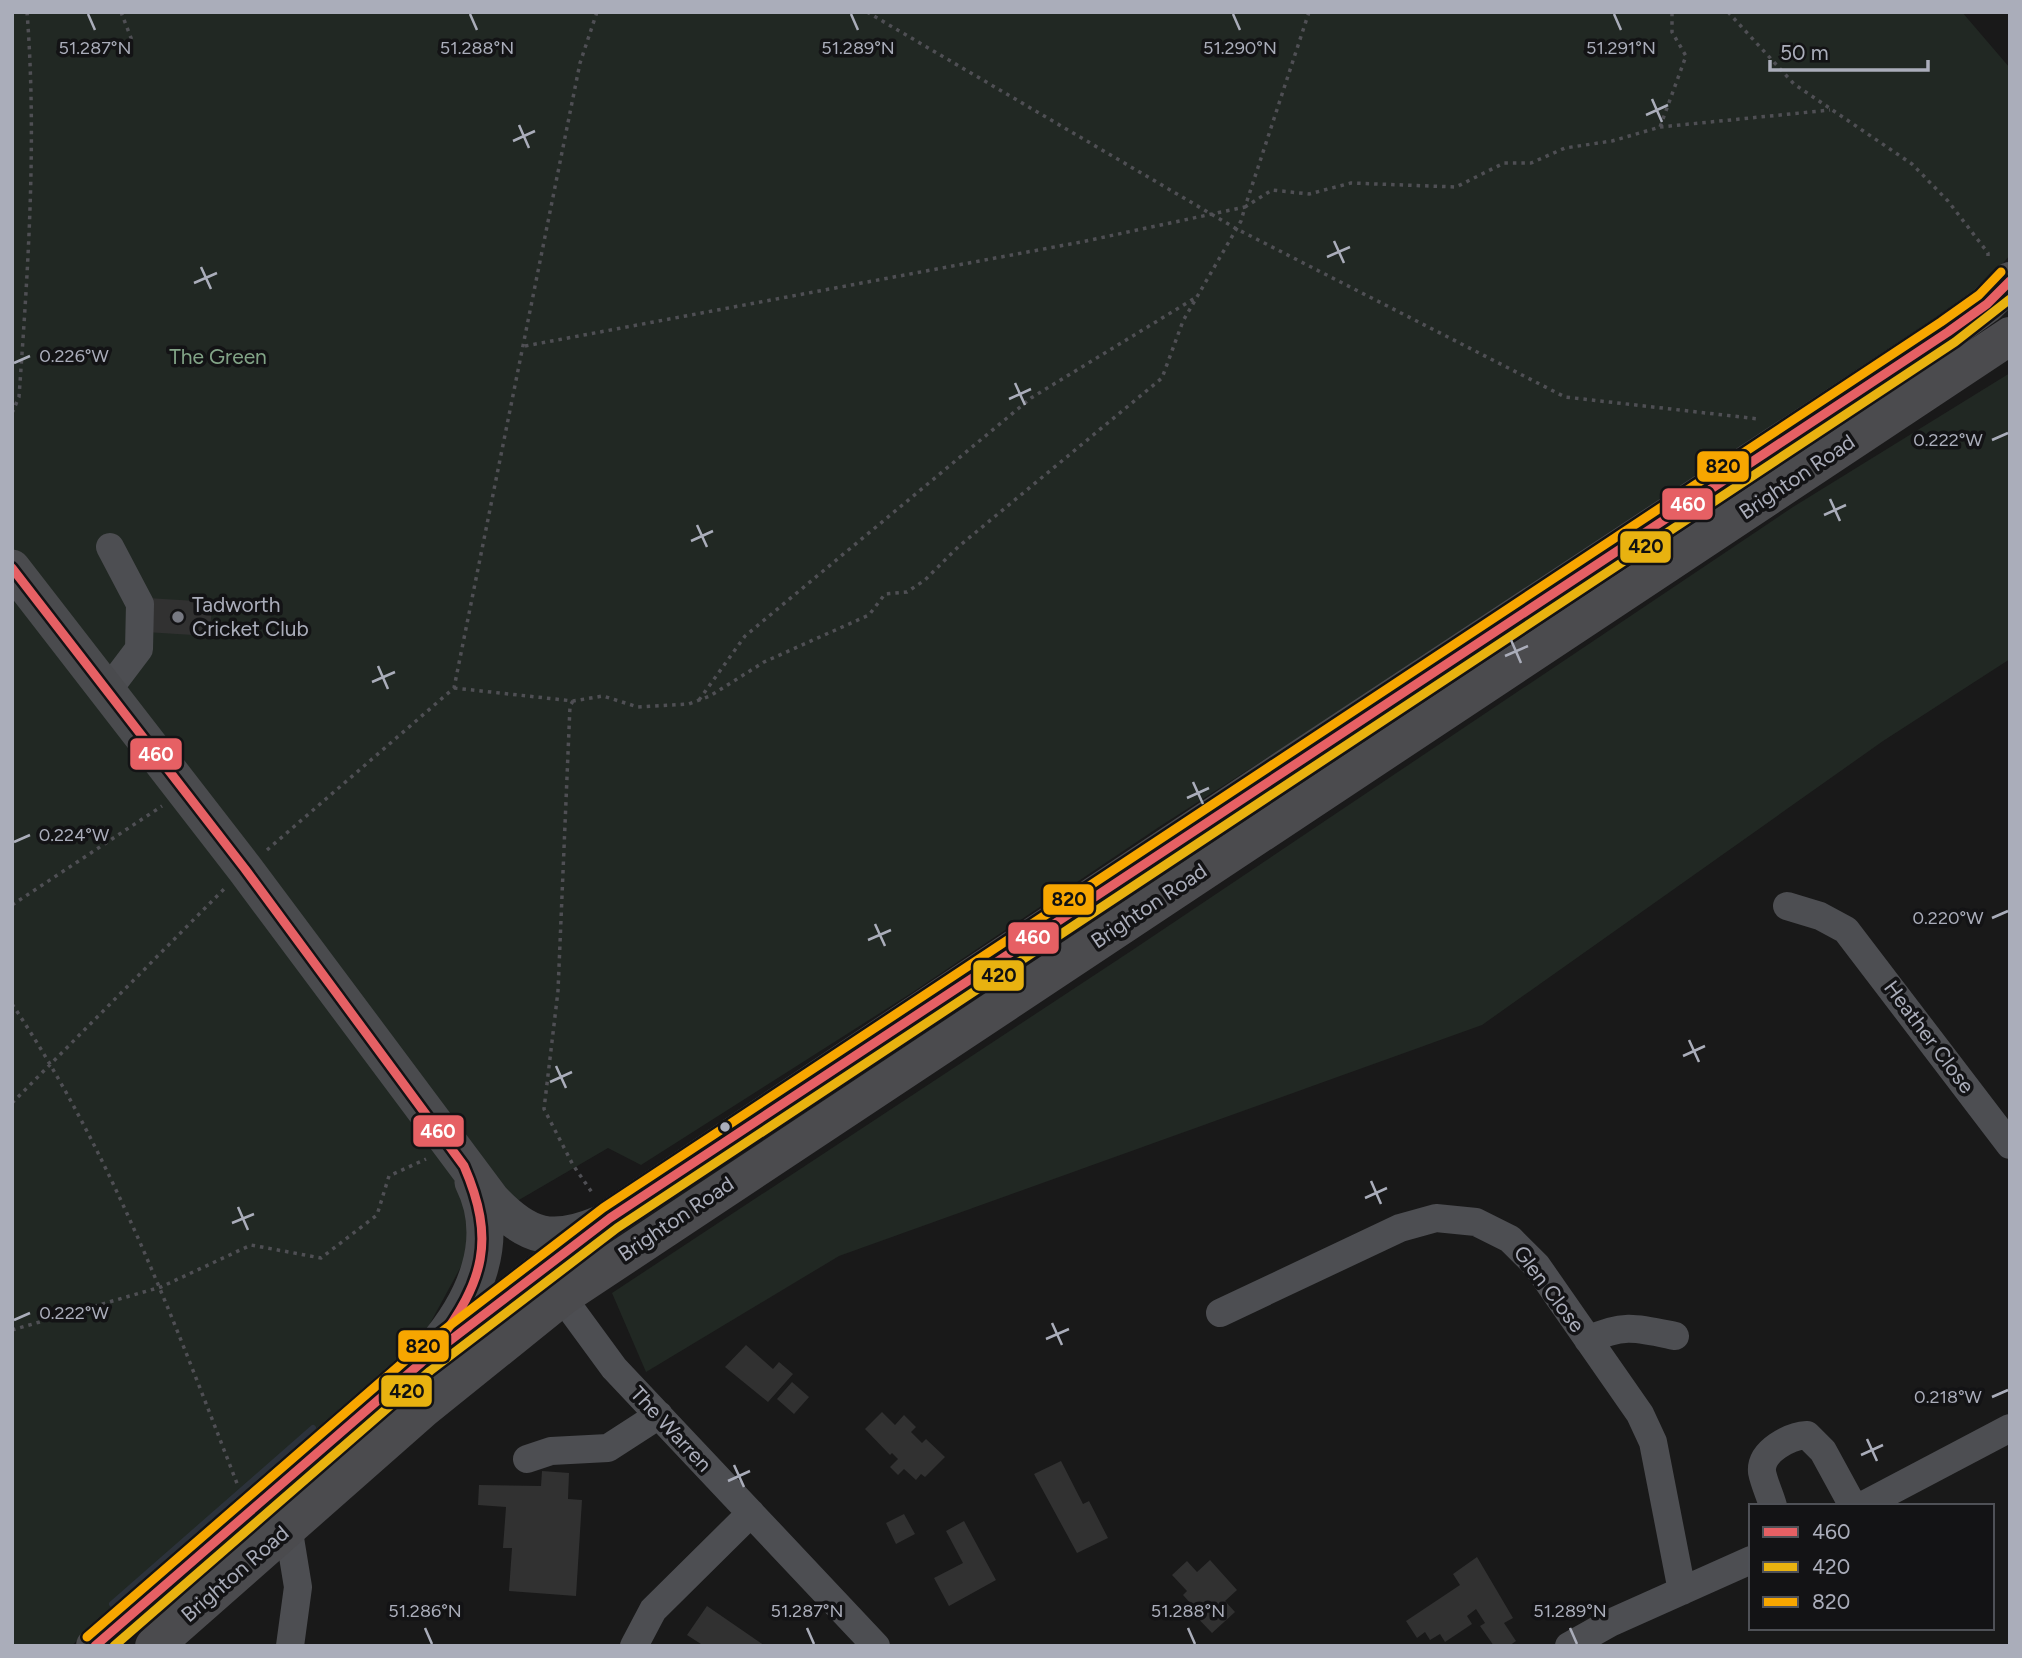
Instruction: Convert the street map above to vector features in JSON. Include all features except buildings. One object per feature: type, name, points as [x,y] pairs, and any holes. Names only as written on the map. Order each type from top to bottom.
[{"type":"highway","name":"Brighton Road","points":[[95,1646],[422,1362],[606,1221],[1807,425],[1998,293]]},
{"type":"highway","name":"Brighton Road","points":[[153,1646],[423,1409],[562,1297],[2010,336]]},
{"type":"main road","points":[[12,568],[245,869],[458,1157],[507,1216],[541,1235],[560,1237],[606,1221]]},
{"type":"main road","points":[[422,1362],[455,1321],[469,1297],[486,1246],[485,1218],[477,1191],[458,1157]]},
{"type":"street","points":[[108,690],[139,649],[140,604],[110,547]]},
{"type":"street","name":"Heather Close","points":[[1787,906],[1820,916],[1846,930],[2010,1145]]},
{"type":"street","name":"Glen Close","points":[[1220,1313],[1400,1228],[1437,1218],[1476,1222],[1510,1239],[1537,1266],[1640,1414],[1653,1442],[1682,1591]]},
{"type":"street","name":"The Warren","points":[[562,1297],[614,1368],[876,1646]]},
{"type":"street","points":[[1588,1340],[1607,1331],[1629,1326],[1675,1336]]},
{"type":"street","points":[[527,1459],[551,1451],[608,1448],[659,1415]]},
{"type":"street","points":[[1866,1504],[2010,1429]]},
{"type":"street","points":[[1772,1504],[1762,1473],[1763,1463],[1786,1440],[1793,1436],[1807,1435],[1823,1451],[1852,1504]]},
{"type":"street","points":[[634,1646],[653,1611],[751,1513]]},
{"type":"street","points":[[288,1527],[298,1587],[290,1646]]},
{"type":"street","points":[[1569,1646],[1610,1623],[1749,1561]]},
{"type":"path","points":[[12,413],[19,397],[32,211],[32,81],[27,12]]},
{"type":"path","points":[[121,12],[133,43]]},
{"type":"path","points":[[12,1103],[245,869],[454,688],[580,63],[597,12]]},
{"type":"path","points":[[867,12],[1235,228],[1565,397],[1807,425]]},
{"type":"path","points":[[454,688],[573,701],[603,696],[638,707],[698,702],[764,663],[869,615],[885,594],[907,592],[925,580],[958,547],[1162,378],[1183,321],[1245,207],[1308,12]]},
{"type":"path","points":[[1660,127],[1686,56],[1672,32],[1672,12]]},
{"type":"path","points":[[1728,12],[1794,84],[1912,164],[1948,201],[1988,253],[1998,293]]},
{"type":"path","points":[[525,346],[1068,245],[1245,207],[1272,190],[1309,194],[1352,183],[1456,187],[1504,163],[1531,163],[1565,148],[1612,141],[1660,127],[1832,110]]},
{"type":"path","points":[[698,702],[746,636],[1031,398],[1197,297]]},
{"type":"path","points":[[573,701],[569,719],[558,991],[544,1109],[606,1221]]},
{"type":"path","points":[[12,905],[185,791]]},
{"type":"path","points":[[12,1004],[52,1062],[161,1287],[239,1489]]},
{"type":"path","points":[[12,1329],[161,1287],[251,1245],[321,1258],[377,1215],[389,1176],[458,1157]]},
{"type":"green space","name":"The Green","points":[[12,12],[1962,12],[2010,68],[2010,255],[1963,311],[1159,827],[913,992],[641,1165],[608,1148],[512,1204],[477,1191],[465,1259],[420,1342],[71,1646],[12,1646]]},
{"type":"green space","points":[[2010,373],[2010,659],[1883,741],[1482,1025],[839,1256],[646,1372],[612,1293],[1131,951],[1793,507]]},
{"type":"waterway","points":[[112,1604],[313,1428]]},
{"type":"transit line","name":"820","points":[[87,1637],[414,1353],[603,1208],[1941,322],[1979,295],[2001,272]]},
{"type":"transit line","name":"460","points":[[95,1646],[422,1362],[610,1218],[1948,332],[1987,304],[2010,281]]},
{"type":"transit line","name":"420","points":[[114,1646],[430,1371],[617,1228],[1955,342],[2010,299]]},
{"type":"transit line","name":"460","points":[[12,568],[245,869],[464,1166],[480,1216],[480,1259],[466,1300],[437,1344]]},
{"type":"place","name":"Tadworth Cricket Club","points":[[178,617]]}]
